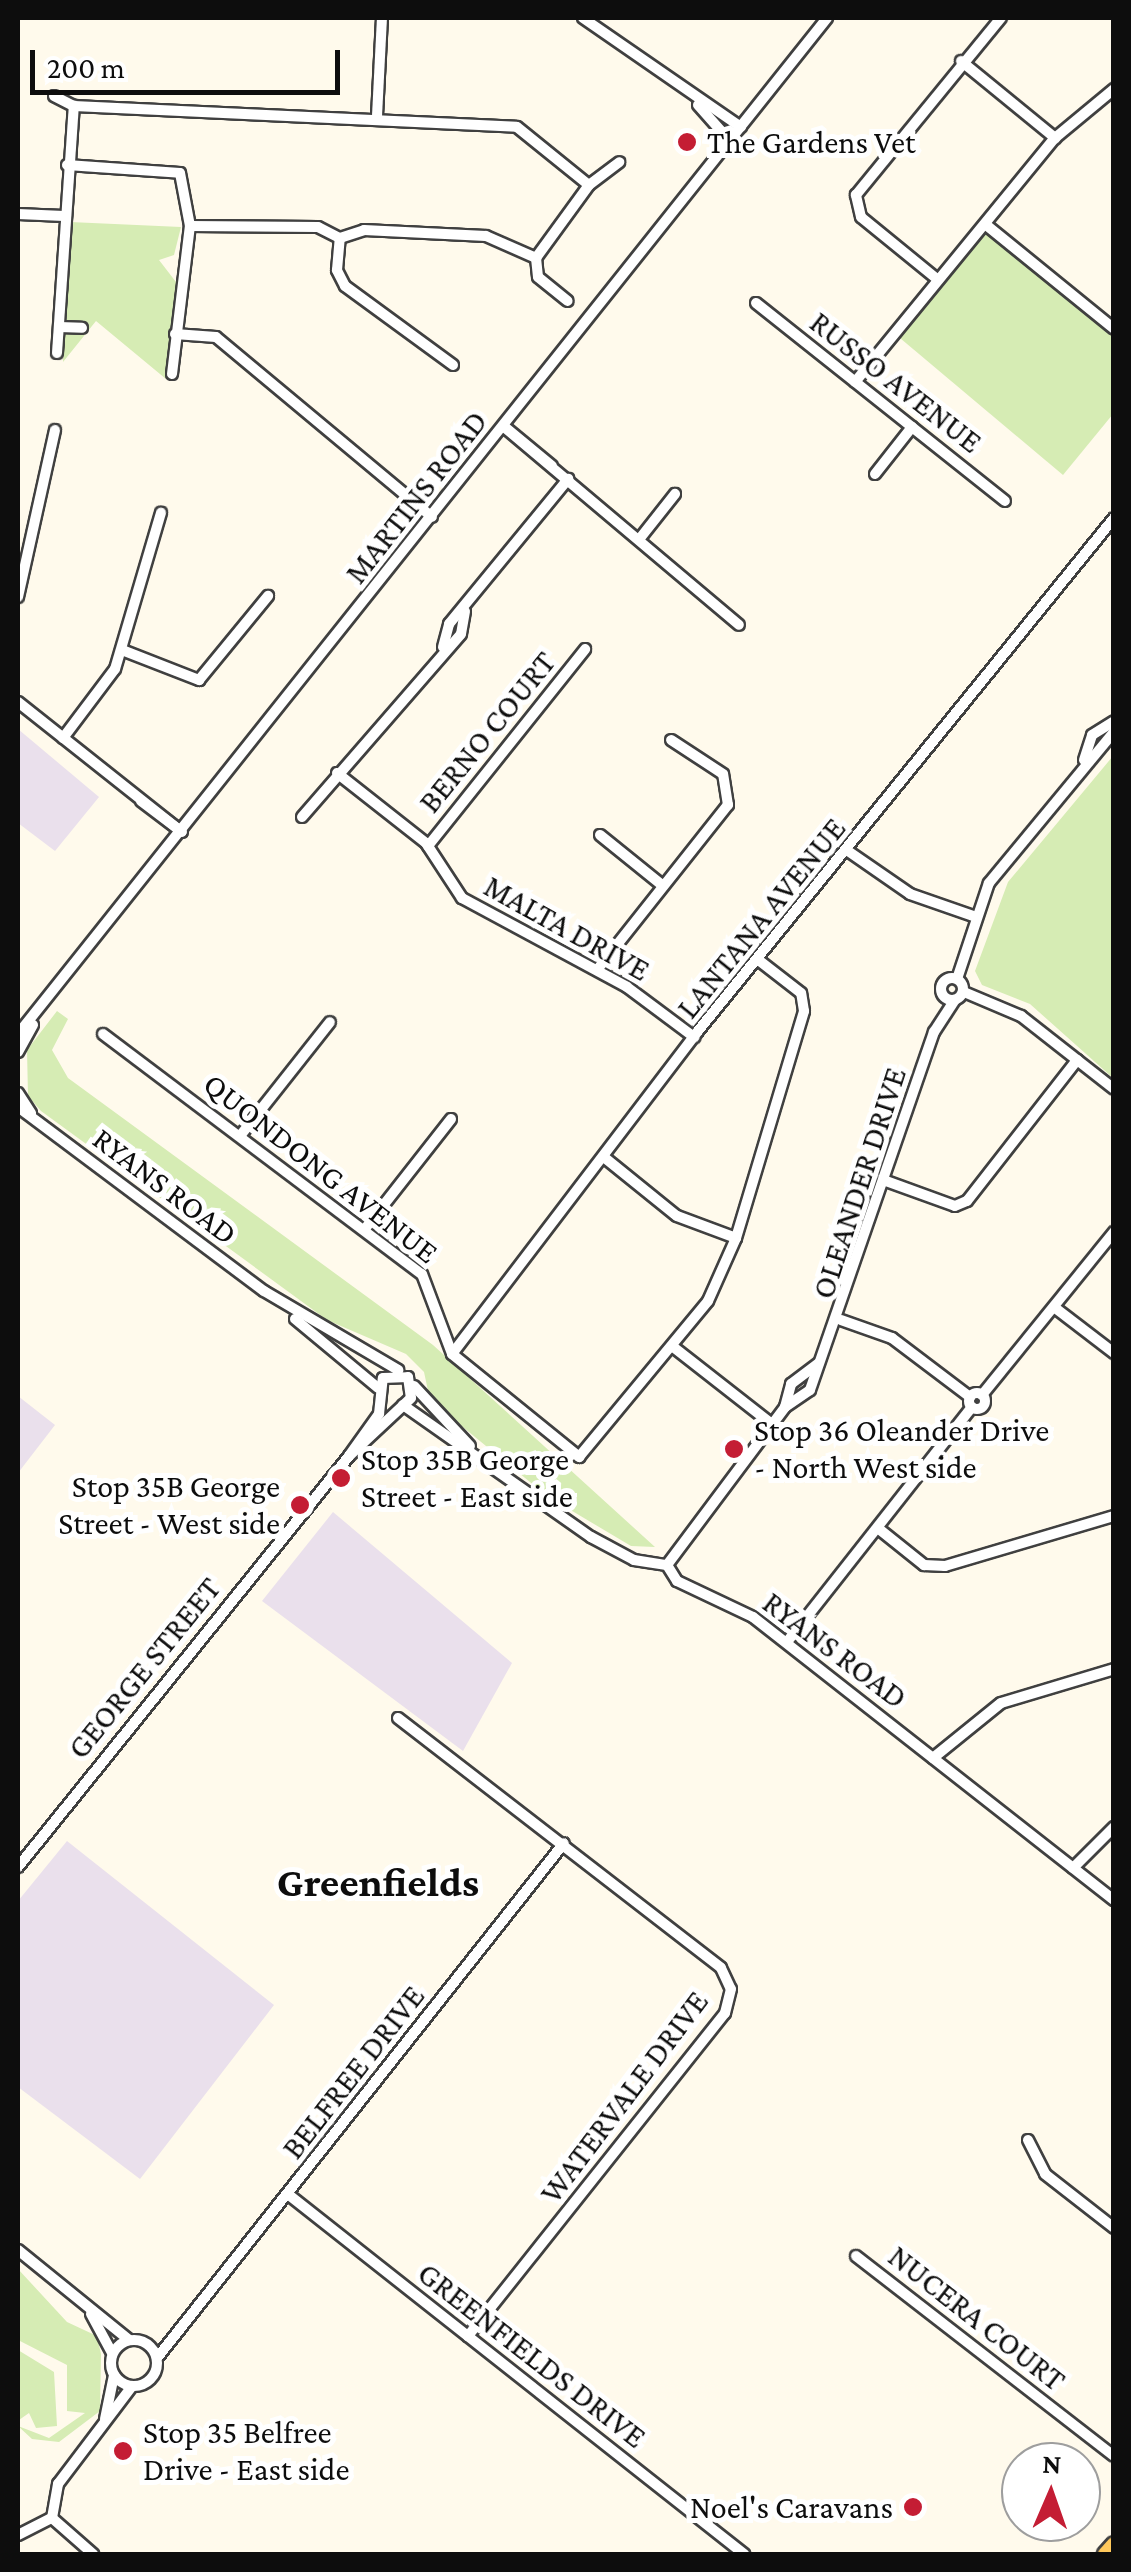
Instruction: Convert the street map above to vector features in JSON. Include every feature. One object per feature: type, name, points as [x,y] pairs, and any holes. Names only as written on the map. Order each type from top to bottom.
[{"type":"main road","points":[[1105,2554],[1114,2544]]},
{"type":"street","points":[[376,116],[382,18]]},
{"type":"street","points":[[583,18],[698,105],[741,127]]},
{"type":"street","name":"MARTINS ROAD","points":[[18,1034],[828,18]]},
{"type":"street","points":[[937,278],[863,218],[855,200],[961,61],[1001,18]]},
{"type":"street","points":[[961,61],[1055,138]]},
{"type":"street","points":[[855,382],[1055,138],[1114,89]]},
{"type":"street","points":[[54,96],[74,106],[376,116],[517,127],[589,185]]},
{"type":"street","points":[[698,105],[730,141]]},
{"type":"street","points":[[57,354],[66,165],[74,106]]},
{"type":"street","points":[[568,301],[538,277],[536,258],[589,185],[619,162]]},
{"type":"street","points":[[66,165],[173,170],[190,226],[172,374]]},
{"type":"street","points":[[18,214],[64,216]]},
{"type":"street","points":[[985,224],[1114,329]]},
{"type":"street","points":[[190,226],[318,227],[340,238],[364,230],[486,236],[536,258]]},
{"type":"street","points":[[340,238],[336,270],[345,286],[453,366]]},
{"type":"street","name":"RUSSO AVENUE","points":[[756,303],[1006,501]]},
{"type":"street","points":[[59,327],[82,328]]},
{"type":"street","points":[[175,334],[216,337],[432,517]]},
{"type":"street","points":[[504,427],[641,537],[739,624]]},
{"type":"street","points":[[875,474],[912,427]]},
{"type":"street","points":[[18,597],[55,430]]},
{"type":"street","points":[[302,818],[442,648],[460,634],[465,611],[568,479]]},
{"type":"street","points":[[641,537],[675,494]]},
{"type":"street","points":[[63,738],[122,650],[161,514]]},
{"type":"street","name":"LANTANA AVENUE","points":[[452,1354],[694,1037],[761,962],[1114,518]]},
{"type":"street","points":[[122,650],[195,681],[268,596]]},
{"type":"street","name":"BERNO COURT","points":[[428,846],[585,649]]},
{"type":"street","points":[[18,702],[182,832]]},
{"type":"street","points":[[1084,761],[1092,735],[1114,721]]},
{"type":"street","points":[[1114,732],[1084,761],[974,916],[954,996],[1022,1016],[1114,1089]]},
{"type":"street","points":[[597,970],[662,885],[722,824],[730,794],[723,774],[671,740]]},
{"type":"street","name":"MALTA DRIVE","points":[[337,773],[428,846],[462,898],[597,970],[694,1037]]},
{"type":"street","points":[[600,835],[662,885]]},
{"type":"street","points":[[848,850],[910,894],[974,916]]},
{"type":"street","points":[[452,1354],[575,1457],[588,1452],[672,1346],[716,1288],[736,1238],[804,1012],[801,993],[761,962]]},
{"type":"street","name":"OLEANDER DRIVE","points":[[667,1564],[785,1407],[810,1390],[818,1363],[841,1320],[942,1017],[954,996],[942,984],[957,978]]},
{"type":"street","name":"MARTINS ROAD","points":[[18,1052],[44,1006]]},
{"type":"street","points":[[240,1136],[330,1022]]},
{"type":"street","name":"QUONDONG AVENUE","points":[[103,1034],[431,1283],[452,1354]]},
{"type":"street","points":[[886,1181],[955,1206],[967,1201],[1078,1060]]},
{"type":"street","name":"RYANS ROAD","points":[[18,1093],[37,1120]]},
{"type":"street","name":"RYANS ROAD","points":[[18,1107],[264,1291],[380,1394],[634,1560],[667,1564],[677,1581],[787,1642],[1114,1900]]},
{"type":"street","points":[[364,1230],[451,1119]]},
{"type":"street","points":[[605,1158],[677,1216],[736,1238]]},
{"type":"street","points":[[787,1642],[975,1400],[1114,1232]]},
{"type":"street","name":"RYANS ROAD","points":[[264,1291],[404,1373],[508,1480]]},
{"type":"street","points":[[1054,1307],[1114,1353]]},
{"type":"street","points":[[841,1320],[892,1338],[975,1400]]},
{"type":"street","points":[[672,1346],[772,1424]]},
{"type":"street","name":"OLEANDER DRIVE","points":[[785,1407],[791,1384],[818,1363]]},
{"type":"street","points":[[380,1394],[387,1374],[404,1373]]},
{"type":"street","name":"GEORGE STREET","points":[[18,1867],[349,1456],[400,1406],[414,1386]]},
{"type":"street","name":"GEORGE STREET","points":[[349,1456],[380,1394]]},
{"type":"street","points":[[878,1529],[924,1565],[945,1566],[1114,1516]]},
{"type":"street","points":[[933,1758],[1001,1704],[1114,1670]]},
{"type":"street","name":"WATERVALE DRIVE","points":[[398,1718],[720,1968],[729,2005],[468,2336]]},
{"type":"street","points":[[1074,1868],[1114,1828]]},
{"type":"street","name":"BELFREE DRIVE","points":[[157,2358],[564,1844]]},
{"type":"street","points":[[1028,2140],[1045,2174],[1114,2228]]},
{"type":"street","name":"GREENFIELDS DRIVE","points":[[289,2195],[744,2554]]},
{"type":"street","points":[[18,2250],[129,2340],[144,2342],[178,2330]]},
{"type":"street","name":"NUCERA COURT","points":[[856,2256],[1114,2456]]},
{"type":"street","points":[[86,2304],[112,2353],[114,2376],[103,2425]]},
{"type":"street","points":[[112,2353],[129,2340]]},
{"type":"street","points":[[94,2554],[52,2518],[52,2495],[132,2386],[153,2376],[157,2358],[144,2342]]},
{"type":"street","points":[[114,2376],[132,2386]]},
{"type":"street","points":[[18,2535],[52,2518]]},
{"type":"shaded area","points":[[18,729],[99,797],[55,851],[18,823]]},
{"type":"shaded area","points":[[18,1396],[55,1425],[18,1473]]},
{"type":"shaded area","points":[[333,1512],[512,1663],[463,1751],[262,1601]]},
{"type":"shaded area","points":[[67,1841],[274,2005],[140,2179],[18,2087],[18,1901]]},
{"type":"green space","points":[[70,222],[181,227],[174,255],[159,260],[176,282],[166,379],[96,321],[63,362]]},
{"type":"green space","points":[[985,224],[1113,329],[1113,414],[1063,475],[894,333]]},
{"type":"green space","points":[[1113,756],[1113,1078],[1030,1004],[982,985],[975,971],[1008,882]]},
{"type":"green space","points":[[57,1011],[68,1019],[52,1050],[68,1078],[433,1345],[655,1547],[631,1546],[547,1496],[430,1400],[424,1372],[406,1354],[327,1320],[41,1111],[28,1096],[27,1050]]},
{"type":"green space","points":[[18,2269],[67,2322],[97,2336],[101,2354],[100,2411],[59,2442],[32,2439],[18,2426],[49,2438],[85,2413],[67,2411],[67,2365],[18,2340]]},
{"type":"green space","points":[[18,2350],[54,2372],[57,2426],[36,2428],[29,2413],[19,2420]]},
{"type":"place","name":"The Gardens Vet","points":[[687,142]]},
{"type":"place","name":"Stop 36 Oleander Drive - North West side","points":[[734,1449]]},
{"type":"place","name":"Stop 35B George Street - East side","points":[[341,1478]]},
{"type":"place","name":"Stop 35B George Street - West side","points":[[300,1505]]},
{"type":"place","name":"Stop 35 Belfree Drive - East side","points":[[123,2451]]},
{"type":"place","name":"Noel's Caravans","points":[[913,2507]]},
{"type":"district","name":"Greenfields","points":[[378,1882]]}]
